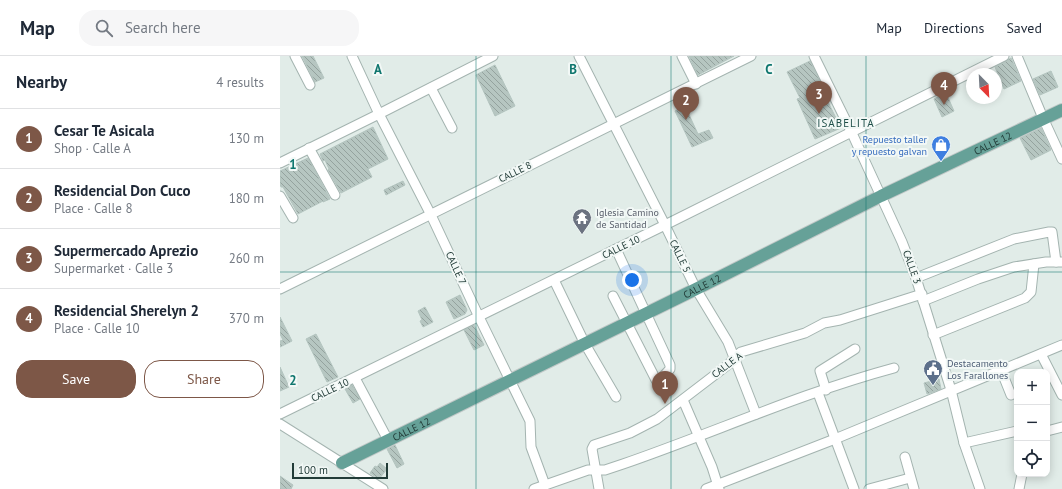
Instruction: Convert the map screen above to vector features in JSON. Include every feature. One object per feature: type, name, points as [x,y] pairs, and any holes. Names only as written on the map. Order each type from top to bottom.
[{"type":"main road","name":"CALLE 12","points":[[342,463],[646,314],[881,196],[1062,110]]},
{"type":"street","points":[[295,56],[310,85]]},
{"type":"street","name":"CALLE 7","points":[[352,56],[379,114],[431,215],[530,422],[531,447],[545,485]]},
{"type":"street","points":[[280,162],[493,56]]},
{"type":"street","name":"CALLE 5","points":[[579,56],[696,289],[728,342],[756,414]]},
{"type":"street","points":[[682,56],[696,84]]},
{"type":"street","name":"CALLE 8","points":[[280,289],[751,56]]},
{"type":"street","name":"CALLE 3","points":[[814,56],[881,196],[902,242],[916,278],[951,390],[964,443],[980,489]]},
{"type":"street","name":"CALLE 10","points":[[280,414],[554,280],[1004,56]]},
{"type":"street","points":[[1017,56],[1062,159]]},
{"type":"street","points":[[431,88],[452,128]]},
{"type":"street","points":[[309,148],[335,195]]},
{"type":"street","points":[[280,196],[292,218]]},
{"type":"street","points":[[916,278],[1014,239],[1049,232],[1052,232],[1059,262]]},
{"type":"street","points":[[613,296],[656,380],[660,380],[670,367],[616,249]]},
{"type":"street","name":"CALLE A","points":[[597,471],[592,448],[594,445],[630,434],[657,419],[729,364],[741,352],[807,332],[824,323],[840,320],[922,297],[1014,267],[1046,262],[1059,262]]},
{"type":"street","points":[[933,335],[1026,298],[1031,292],[1034,264]]},
{"type":"street","points":[[554,280],[585,344],[616,397]]},
{"type":"street","points":[[706,489],[718,487],[1062,344]]},
{"type":"street","points":[[854,489],[835,438],[822,391],[820,371],[855,349]]},
{"type":"street","points":[[1041,354],[1062,395]]},
{"type":"street","points":[[534,489],[588,470],[605,470],[623,464],[756,414],[868,375],[894,368]]},
{"type":"street","points":[[1001,370],[1011,395]]},
{"type":"street","points":[[355,378],[388,440]]},
{"type":"street","points":[[683,400],[699,436],[718,487]]},
{"type":"street","points":[[280,424],[382,489]]},
{"type":"street","points":[[1050,430],[1062,427]]},
{"type":"street","points":[[964,443],[1014,432]]},
{"type":"street","points":[[905,457],[914,489]]},
{"type":"street","points":[[597,471],[599,489]]},
{"type":"street","points":[[1019,489],[1021,477]]},
{"type":"street","points":[[869,489],[910,478]]},
{"type":"building","points":[[302,56],[313,56],[324,78],[315,82]]},
{"type":"building","points":[[689,56],[734,56],[698,75]]},
{"type":"building","points":[[1011,58],[1021,81],[1004,89],[1002,84],[1002,68],[995,67]]},
{"type":"building","points":[[810,61],[822,85],[820,86],[841,128],[815,139],[797,99],[800,98],[787,72]]},
{"type":"building","points":[[495,65],[515,106],[495,116],[476,75]]},
{"type":"building","points":[[1051,71],[1058,87],[1040,95],[1033,79]]},
{"type":"building","points":[[946,93],[954,111],[942,117],[934,99]]},
{"type":"building","points":[[685,106],[698,134],[709,130],[713,138],[692,147],[675,111]]},
{"type":"building","points":[[373,127],[388,159],[368,169],[372,177],[341,193],[328,170],[329,169],[325,160],[323,161],[320,154]]},
{"type":"building","points":[[1041,128],[1051,150],[1031,160],[1020,138]]},
{"type":"building","points":[[308,158],[330,199],[298,214],[283,187],[281,187],[280,171]]},
{"type":"building","points":[[403,181],[405,185],[386,195],[384,190]]},
{"type":"building","points":[[460,295],[467,310],[465,314],[454,319],[446,302]]},
{"type":"building","points":[[425,307],[433,322],[423,327],[418,311]]},
{"type":"building","points":[[280,317],[292,341],[280,347],[280,341],[283,340],[280,334]]},
{"type":"building","points":[[474,325],[484,345],[474,350],[464,330]]},
{"type":"building","points":[[316,334],[338,377],[327,382],[306,339]]},
{"type":"building","points":[[280,367],[289,387],[280,391]]},
{"type":"building","name":"Destacamento Los Farallones","points":[[939,379],[941,389],[927,394],[924,383]]},
{"type":"building","points":[[352,385],[360,399],[353,403],[345,389]]},
{"type":"building","points":[[395,445],[404,464],[397,468],[387,449]]},
{"type":"building","points":[[380,463],[387,469],[379,479],[370,473],[375,466],[377,467]]},
{"type":"building","points":[[280,476],[293,485],[291,489],[280,489]]},
{"type":"place","name":"Residencial Sherelyn 2","points":[[944,105]]},
{"type":"place","name":"Supermercado Aprezio","points":[[819,114]]},
{"type":"place","name":"Residencial Don Cuco","points":[[686,120]]},
{"type":"place","name":"Repuesto taller y repuesto galvan","points":[[941,162]]},
{"type":"place","name":"Iglesia Camino de Santidad","points":[[582,235]]},
{"type":"place","name":"Destacamento Los Farallones","points":[[933,386]]},
{"type":"place","name":"Cesar Te Asicala","points":[[665,404]]},
{"type":"district","name":"ISABELITA","points":[[846,123]]}]
